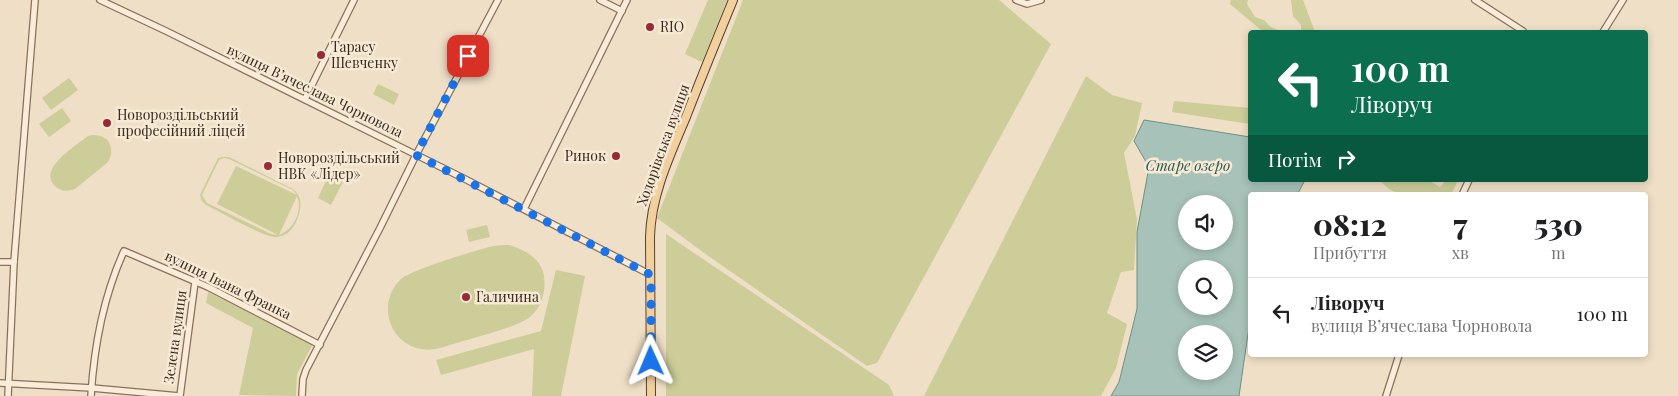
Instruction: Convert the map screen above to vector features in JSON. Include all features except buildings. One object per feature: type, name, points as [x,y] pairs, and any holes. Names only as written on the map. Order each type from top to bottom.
[{"type":"main road","name":"Ходорівська вулиця","points":[[651,396],[651,218],[654,202],[670,154],[733,0]]},
{"type":"street","points":[[8,396],[14,262],[35,0]]},
{"type":"street","name":"вулиця Вʼячеслава Чорновола","points":[[100,0],[305,99],[651,275]]},
{"type":"street","points":[[305,99],[354,0]]},
{"type":"street","points":[[302,396],[303,379],[320,344],[416,155],[498,0]]},
{"type":"street","points":[[600,0],[622,12]]},
{"type":"street","points":[[524,209],[627,0]]},
{"type":"street","points":[[1016,0],[1027,4],[1041,0]]},
{"type":"street","points":[[1475,0],[1521,30]]},
{"type":"street","points":[[1604,30],[1623,0]]},
{"type":"street","name":"вулиця Івана Франка","points":[[92,388],[98,334],[115,270],[124,250],[195,282],[320,344]]},
{"type":"street","points":[[0,262],[14,262]]},
{"type":"street","name":"Зелена вулиця","points":[[179,396],[195,282]]},
{"type":"street","points":[[1386,396],[1398,357]]},
{"type":"street","points":[[0,383],[92,388],[179,396]]},
{"type":"street","points":[[91,396],[92,388]]},
{"type":"green space","points":[[708,0],[727,0],[702,62],[685,54]]},
{"type":"green space","points":[[743,0],[999,0],[1051,44],[877,363],[867,366],[704,253],[657,218]]},
{"type":"green space","points":[[1231,0],[1248,0],[1247,4],[1255,17],[1264,20],[1278,30],[1261,30],[1230,4]]},
{"type":"green space","points":[[1291,0],[1303,0],[1314,30],[1301,30],[1301,25],[1293,16]]},
{"type":"green space","points":[[1086,76],[1112,95],[1142,103],[1135,136],[1124,153],[1137,219],[1134,270],[1121,272],[1107,313],[1127,324],[1116,368],[1101,396],[924,396]]},
{"type":"green space","points":[[69,78],[78,90],[51,110],[42,98]]},
{"type":"green space","points":[[378,84],[399,94],[394,105],[373,94]]},
{"type":"green space","points":[[1174,101],[1248,108],[1248,124],[1172,112]]},
{"type":"green space","points":[[62,108],[71,121],[49,137],[39,124]]},
{"type":"green space","points":[[88,136],[103,137],[110,143],[111,152],[108,162],[75,189],[65,191],[58,189],[51,180],[54,166],[67,152]]},
{"type":"green space","points":[[229,157],[293,189],[296,192],[300,200],[300,207],[298,218],[289,232],[281,236],[270,236],[252,229],[206,205],[202,201],[200,195],[218,158]],"holes":[[[224,158],[293,190],[297,195],[236,166],[217,204],[278,235],[271,234],[207,203],[202,195],[219,160]],[[297,196],[299,208],[296,219],[289,228],[279,235]]]},
{"type":"green space","points":[[329,175],[343,182],[331,205],[318,198]]},
{"type":"green space","points":[[1382,182],[1431,182],[1440,187],[1444,182],[1457,182],[1452,192],[1394,192]]},
{"type":"green space","points":[[487,225],[490,237],[469,242],[466,230]]},
{"type":"green space","points":[[666,234],[889,385],[894,396],[666,396]]},
{"type":"green space","name":"Галичина","points":[[509,245],[521,249],[536,260],[540,264],[544,276],[544,293],[538,308],[530,317],[502,330],[444,347],[424,350],[410,345],[394,331],[388,310],[389,299],[393,289],[401,279],[418,270],[461,255],[494,246]]},
{"type":"green space","points":[[556,270],[585,276],[561,396],[532,396],[534,349],[441,375],[436,360],[541,331]]},
{"type":"green space","points":[[208,292],[313,344],[297,374],[296,396],[239,395],[253,328],[206,303]]},
{"type":"water","name":"Старе озеро","points":[[1144,120],[1248,137],[1248,182],[1304,182],[1299,192],[1248,192],[1248,334],[1239,396],[1111,396],[1119,382],[1137,309],[1137,232],[1149,167],[1134,141]]},
{"type":"place","name":"RIO","points":[[650,27]]},
{"type":"place","name":"Тарасу Шевченку","points":[[321,55]]},
{"type":"place","name":"Новороздільський професійний ліцей","points":[[107,123]]},
{"type":"place","name":"Ринок","points":[[616,156]]},
{"type":"place","name":"Новороздільський НВК «Лідер»","points":[[268,166]]},
{"type":"place","name":"Галичина","points":[[466,297]]},
{"type":"route","points":[[468,56],[416,155],[651,275],[651,361]]}]
